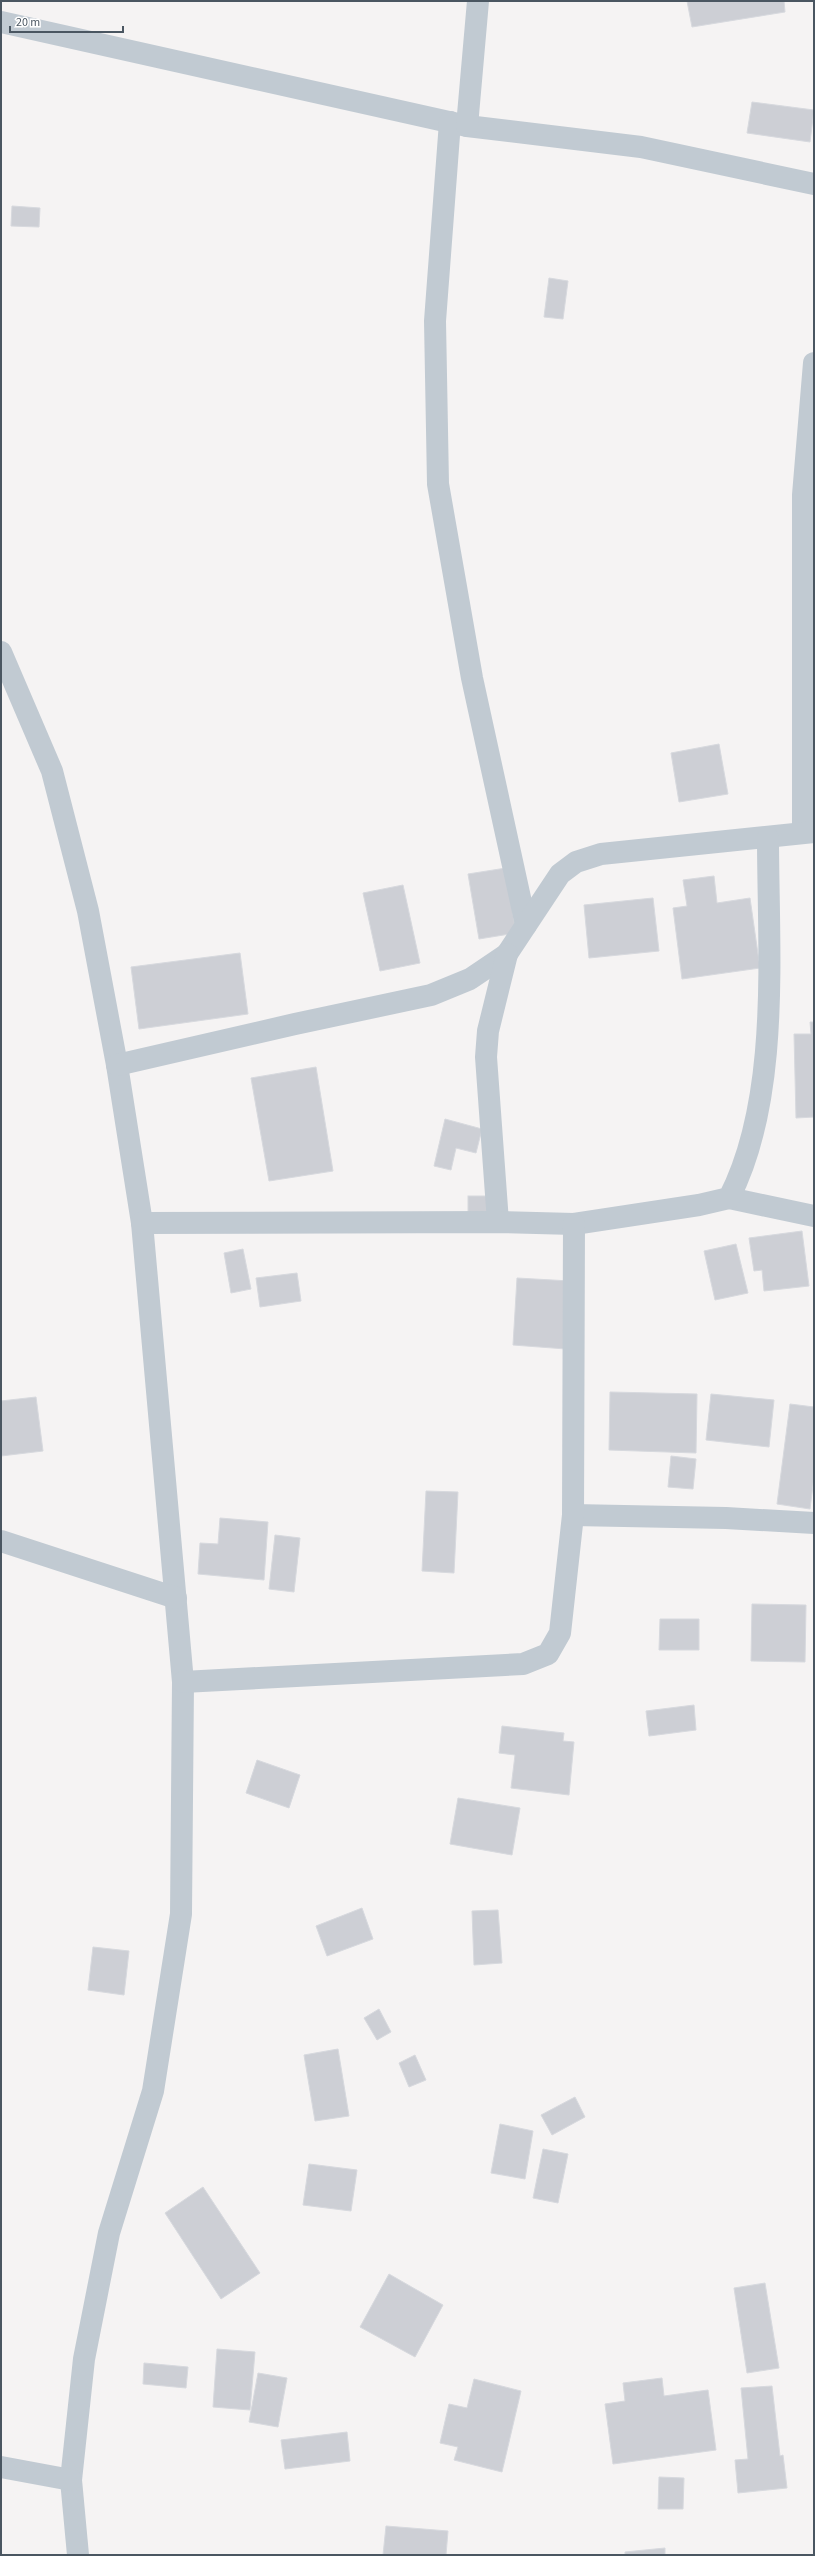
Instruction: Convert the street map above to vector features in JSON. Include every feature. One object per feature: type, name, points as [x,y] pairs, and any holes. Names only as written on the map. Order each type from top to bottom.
[{"type":"street","points":[[478,1],[459,124],[435,322],[438,484],[472,678],[526,925]]},
{"type":"street","points":[[1,18],[1,22],[459,124],[641,147],[814,184]]},
{"type":"street","points":[[498,1222],[486,1057],[488,1031],[507,954],[560,874],[576,862],[601,854],[768,838],[808,832],[803,495],[814,362]]},
{"type":"street","points":[[1,652],[52,771],[88,911],[117,1065],[142,1223],[183,1682],[181,1914],[153,2091],[109,2233],[85,2351],[71,2480],[78,2555]]},
{"type":"street","points":[[728,1198],[742,1171],[762,1094],[769,988],[768,838]]},
{"type":"street","points":[[117,1065],[295,1024],[431,996],[470,979],[507,954]]},
{"type":"street","points":[[142,1223],[498,1222],[574,1224],[699,1205],[728,1198],[814,1216]]},
{"type":"street","points":[[183,1682],[523,1664],[548,1654],[560,1633],[573,1515],[574,1224]]},
{"type":"street","points":[[573,1515],[726,1518],[814,1523]]},
{"type":"street","points":[[1,1541],[176,1598]]},
{"type":"street","points":[[1,2467],[71,2480]]},
{"type":"building","points":[[687,1],[784,1],[785,12],[692,27]]},
{"type":"building","points":[[752,102],[814,110],[810,142],[747,133]]},
{"type":"building","points":[[12,206],[40,208],[39,227],[11,226]]},
{"type":"building","points":[[549,278],[568,281],[563,319],[544,317]]},
{"type":"building","points":[[719,744],[728,794],[679,802],[671,753]]},
{"type":"building","points":[[506,868],[516,933],[479,939],[468,874]]},
{"type":"building","points":[[714,876],[717,903],[750,898],[760,968],[682,979],[673,908],[687,906],[683,880]]},
{"type":"building","points":[[403,885],[420,963],[380,971],[363,893]]},
{"type":"building","points":[[653,898],[659,951],[589,958],[584,905]]},
{"type":"building","points":[[240,953],[248,1014],[139,1029],[131,967]]},
{"type":"building","points":[[810,1022],[814,1022],[814,1117],[796,1118],[794,1034],[811,1034]]},
{"type":"building","points":[[316,1067],[333,1171],[269,1181],[251,1078]]},
{"type":"building","points":[[445,1119],[482,1129],[476,1153],[456,1148],[451,1170],[434,1166]]},
{"type":"building","points":[[468,1196],[493,1196],[493,1215],[468,1215]]},
{"type":"building","points":[[802,1231],[809,1286],[764,1291],[762,1270],[754,1271],[749,1238]]},
{"type":"building","points":[[736,1244],[748,1293],[715,1300],[704,1251]]},
{"type":"building","points":[[243,1249],[251,1289],[231,1293],[224,1253]]},
{"type":"building","points":[[297,1273],[301,1301],[260,1307],[256,1278]]},
{"type":"building","points":[[517,1278],[570,1281],[566,1349],[513,1345]]},
{"type":"building","points":[[610,1392],[697,1394],[696,1453],[609,1450]]},
{"type":"building","points":[[711,1394],[774,1400],[769,1447],[706,1440]]},
{"type":"building","points":[[36,1397],[43,1451],[1,1456],[1,1401]]},
{"type":"building","points":[[790,1404],[814,1407],[814,1477],[810,1509],[777,1504]]},
{"type":"building","points":[[671,1456],[696,1459],[693,1489],[668,1487]]},
{"type":"building","points":[[426,1491],[458,1492],[454,1573],[422,1571]]},
{"type":"building","points":[[220,1518],[268,1522],[264,1580],[198,1574],[200,1543],[218,1544]]},
{"type":"building","points":[[275,1535],[300,1538],[294,1592],[269,1589]]},
{"type":"building","points":[[752,1604],[806,1605],[805,1662],[751,1661]]},
{"type":"building","points":[[660,1619],[699,1619],[699,1650],[659,1650]]},
{"type":"building","points":[[694,1705],[696,1730],[649,1736],[646,1711]]},
{"type":"building","points":[[502,1726],[564,1733],[563,1741],[574,1742],[569,1795],[511,1788],[515,1755],[499,1753]]},
{"type":"building","points":[[257,1760],[300,1775],[289,1808],[246,1793]]},
{"type":"building","points":[[458,1798],[520,1808],[512,1855],[450,1844]]},
{"type":"building","points":[[362,1908],[373,1939],[327,1956],[316,1926]]},
{"type":"building","points":[[498,1910],[502,1963],[474,1965],[472,1911]]},
{"type":"building","points":[[93,1947],[129,1951],[124,1995],[88,1990]]},
{"type":"building","points":[[379,2009],[391,2032],[377,2040],[364,2018]]},
{"type":"building","points":[[338,2049],[349,2116],[315,2121],[304,2055]]},
{"type":"building","points":[[415,2055],[426,2080],[409,2087],[399,2063]]},
{"type":"building","points":[[575,2097],[585,2117],[552,2135],[541,2115]]},
{"type":"building","points":[[500,2124],[533,2131],[525,2179],[491,2173]]},
{"type":"building","points":[[543,2149],[568,2154],[558,2203],[533,2198]]},
{"type":"building","points":[[309,2164],[357,2170],[351,2211],[303,2205]]},
{"type":"building","points":[[203,2187],[260,2273],[221,2299],[165,2213]]},
{"type":"building","points":[[389,2274],[443,2305],[415,2357],[360,2327]]},
{"type":"building","points":[[765,2283],[779,2368],[747,2373],[734,2288]]},
{"type":"building","points":[[217,2349],[255,2352],[250,2410],[213,2407]]},
{"type":"building","points":[[144,2363],[188,2367],[186,2388],[143,2384]]},
{"type":"building","points":[[258,2373],[287,2378],[278,2427],[249,2422]]},
{"type":"building","points":[[662,2378],[664,2396],[708,2390],[716,2450],[613,2464],[605,2404],[625,2401],[623,2383]]},
{"type":"building","points":[[474,2379],[521,2391],[502,2472],[454,2460],[458,2447],[440,2443],[449,2404],[467,2408]]},
{"type":"building","points":[[772,2386],[780,2456],[783,2455],[787,2488],[738,2493],[735,2460],[748,2459],[741,2388]]},
{"type":"building","points":[[347,2432],[350,2461],[285,2469],[281,2440]]},
{"type":"building","points":[[659,2477],[684,2478],[683,2509],[658,2509]]},
{"type":"building","points":[[386,2526],[448,2531],[446,2555],[383,2555]]},
{"type":"building","points":[[665,2548],[665,2555],[625,2555],[625,2552]]}]
